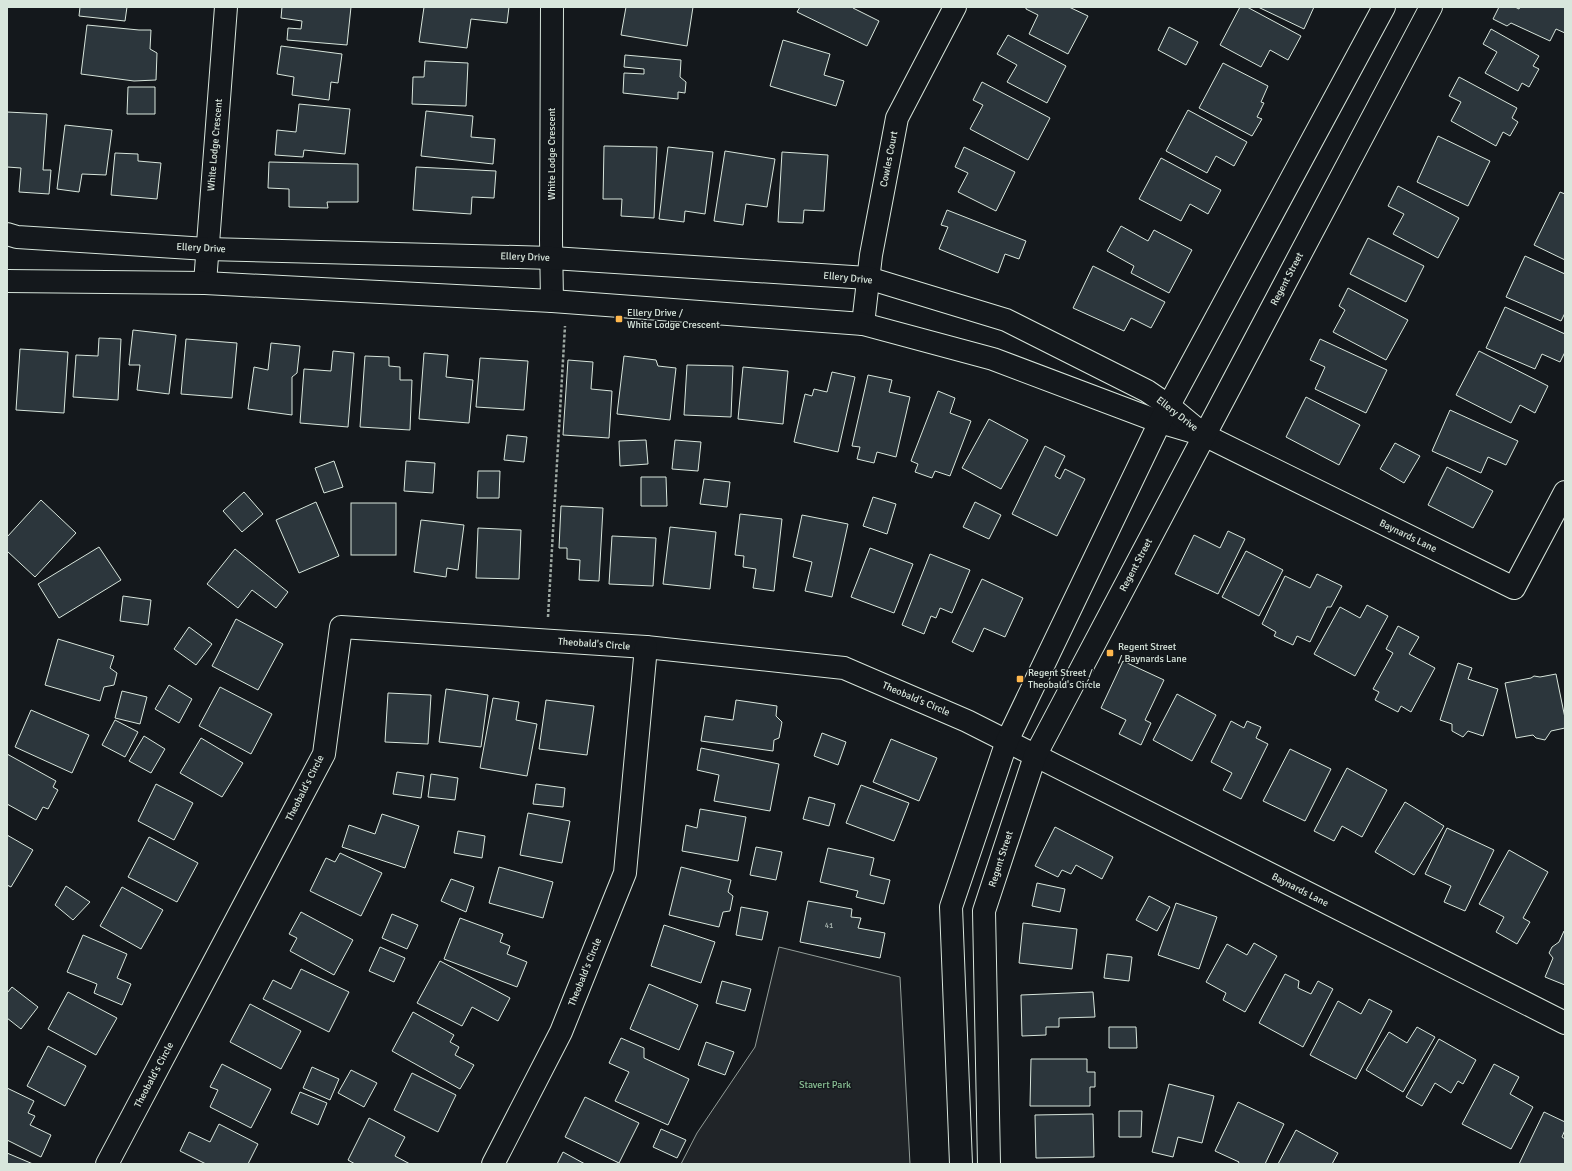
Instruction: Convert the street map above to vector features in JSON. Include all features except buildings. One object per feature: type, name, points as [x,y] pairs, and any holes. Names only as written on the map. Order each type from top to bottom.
[{"type":"street","name":"White Lodge Crescent","points":[[205,283],[226,7]]},
{"type":"street","name":"White Lodge Crescent","points":[[552,7],[551,240],[552,258],[559,301]]},
{"type":"street","name":"Cowles Court","points":[[863,324],[868,278],[897,118],[955,7]]},
{"type":"street","points":[[961,1164],[951,907],[1007,741],[1164,414],[1384,7]]},
{"type":"street","name":"Regent Street","points":[[989,1164],[984,911],[1035,756],[1431,7]]},
{"type":"street","name":"Ellery Drive","points":[[7,234],[25,237],[207,249],[552,258],[868,278],[1006,320],[1147,391],[1164,414]]},
{"type":"street","name":"Ellery Drive","points":[[7,281],[205,283],[559,301],[863,324],[994,359],[1164,414],[1204,435]]},
{"type":"street","name":"Baynards Lane","points":[[1204,435],[1514,588],[1565,492]]},
{"type":"street","name":"Theobald's Circle","points":[[107,1164],[324,754],[341,627],[646,647],[844,668],[967,721],[1035,756]]},
{"type":"street","name":"Theobald's Circle","points":[[493,1164],[561,1032],[625,873],[646,647]]},
{"type":"street","name":"Baynards Lane","points":[[1035,756],[1565,1023]]},
{"type":"path","points":[[546,641],[559,301]]},
{"type":"green space","name":"Stavert Park","points":[[779,947],[900,977],[910,1164],[681,1164],[697,1133],[755,1047]]},
{"type":"place","name":"Ellery Drive / White Lodge Crescent","points":[[619,319]]},
{"type":"place","name":"Regent Street / Baynards Lane","points":[[1110,653]]},
{"type":"place","name":"Regent Street / Theobald's Circle","points":[[1020,679]]}]
